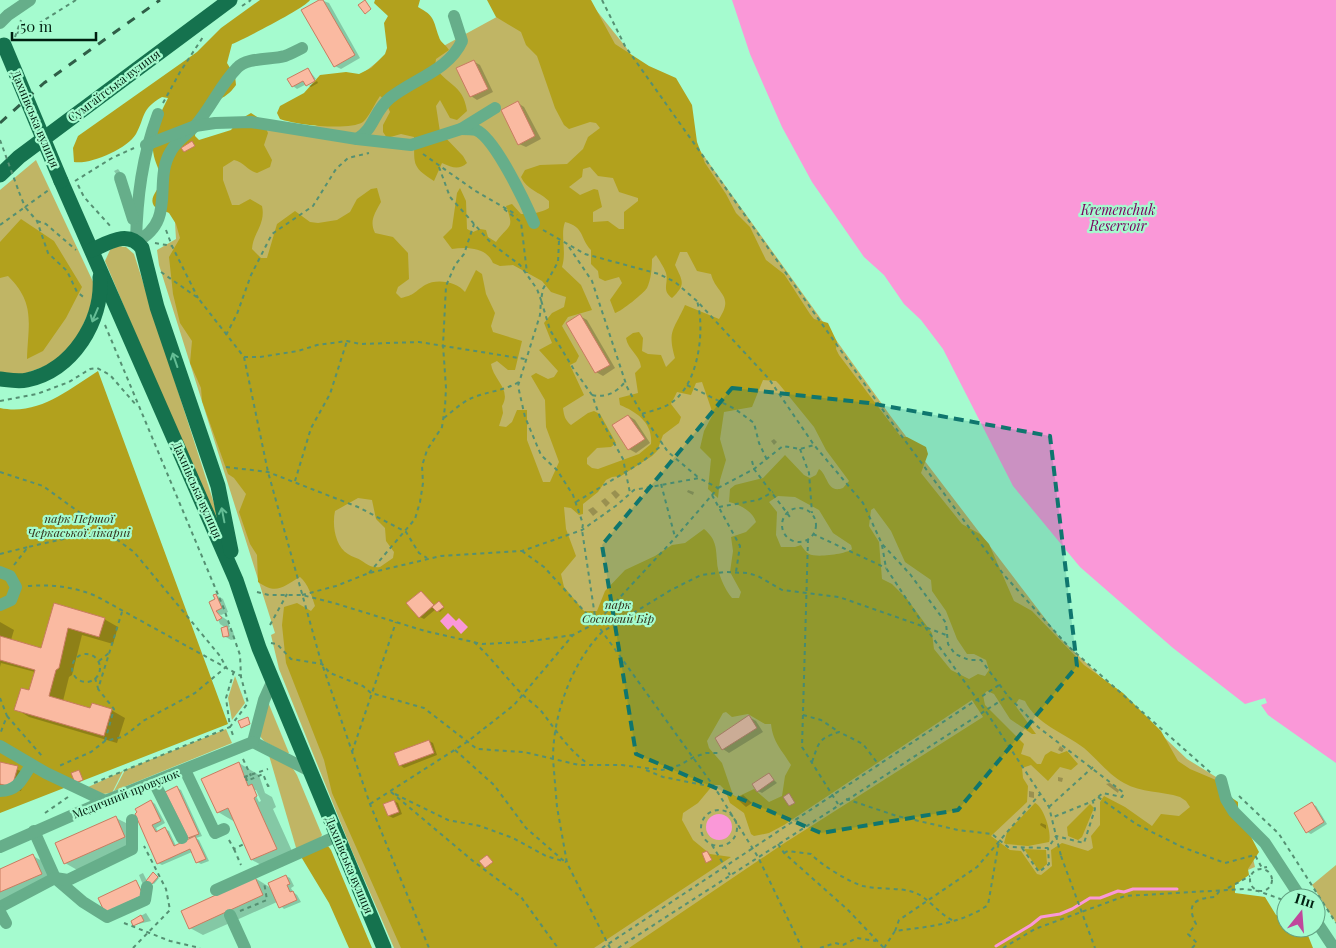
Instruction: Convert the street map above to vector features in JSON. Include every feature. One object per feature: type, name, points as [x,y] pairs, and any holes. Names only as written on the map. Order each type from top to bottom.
[{"type":"main road","name":"Сумгаїтська вулиця","points":[[0,175],[27,151],[230,0]]},
{"type":"main road","name":"Дахнівська вулиця","points":[[6,42],[86,253],[99,268],[236,580],[256,641],[308,770],[384,948]]},
{"type":"main road","points":[[86,253],[118,238],[141,239],[157,307],[218,486],[236,580]]},
{"type":"main road","points":[[0,380],[26,380],[53,370],[68,357],[80,342],[99,309],[99,268]]},
{"type":"street","points":[[0,23],[8,15],[29,1]]},
{"type":"street","points":[[357,139],[368,132],[378,111],[390,98],[446,63],[458,51],[462,41],[454,16]]},
{"type":"street","points":[[141,239],[146,237],[161,214],[165,166],[170,152],[180,138],[195,126],[238,66],[287,55],[302,48]]},
{"type":"street","points":[[146,145],[195,126],[215,123],[251,122],[357,139],[410,145],[461,129],[495,108]]},
{"type":"street","points":[[141,239],[137,197],[146,145],[158,114]]},
{"type":"street","points":[[461,129],[476,130],[490,141],[525,201],[534,223]]},
{"type":"street","points":[[120,178],[141,239]]},
{"type":"street","points":[[0,604],[10,600],[16,587],[14,581],[3,573]]},
{"type":"street","points":[[273,680],[264,700],[253,742],[308,770]]},
{"type":"street","name":"Медичний провулок","points":[[0,847],[105,801],[253,742]]},
{"type":"street","points":[[0,746],[31,765],[50,771],[105,801]]},
{"type":"street","points":[[0,791],[12,790],[18,785],[31,765]]},
{"type":"street","points":[[185,770],[215,833],[224,829]]},
{"type":"street","points":[[1221,780],[1226,798],[1234,812],[1265,843],[1294,888]]},
{"type":"street","points":[[154,782],[182,838]]},
{"type":"street","points":[[0,907],[55,878],[68,880],[132,849],[132,820]]},
{"type":"street","points":[[34,831],[55,878],[83,902],[108,917],[145,900],[147,887]]},
{"type":"street","points":[[216,890],[337,836]]},
{"type":"street","points":[[230,915],[245,948]]},
{"type":"street","points":[[1326,936],[1334,948]]},
{"type":"path","points":[[6,42],[17,33],[30,29],[76,0]]},
{"type":"path","points":[[602,0],[624,46],[895,427],[1004,575],[1068,646],[1221,780]]},
{"type":"path","points":[[17,33],[29,1]]},
{"type":"path","points":[[158,114],[194,48]]},
{"type":"path","points":[[0,140],[25,207],[37,220],[46,224],[76,250],[86,253]]},
{"type":"path","points":[[226,335],[237,314],[251,275],[272,234],[313,206],[336,168],[348,158],[375,151],[384,142]]},
{"type":"path","points":[[0,225],[60,183],[128,149],[146,145]]},
{"type":"path","points":[[410,145],[474,190],[534,223],[568,246],[585,254],[660,274],[675,282],[697,301],[769,379],[814,445],[863,504],[882,544],[886,568],[925,628],[985,710],[1049,807],[1061,856],[1095,948]]},
{"type":"path","points":[[439,166],[450,197],[492,244],[528,273]]},
{"type":"path","points":[[55,196],[60,183]]},
{"type":"path","points":[[79,186],[84,197],[114,231]]},
{"type":"path","points":[[502,207],[521,222],[528,273],[541,300],[550,330],[572,368],[592,395],[601,420],[623,459],[630,494]]},
{"type":"path","points":[[161,214],[172,246],[198,298],[244,357],[268,472],[322,664],[370,804],[429,948]]},
{"type":"path","points":[[37,220],[48,253],[67,271],[82,298],[90,298],[99,309],[224,608],[240,655],[241,677],[248,703],[230,727],[80,789],[42,816]]},
{"type":"path","points":[[369,573],[406,532],[415,519],[423,483],[422,466],[427,450],[442,427],[446,388],[442,345],[446,286],[455,265],[464,254],[474,224]]},
{"type":"path","points":[[141,239],[172,246]]},
{"type":"path","points":[[73,241],[76,250]]},
{"type":"path","points":[[559,241],[558,262],[543,289],[537,329],[525,359],[519,382],[525,417],[541,455],[557,470],[576,502],[583,524],[582,530],[596,623]]},
{"type":"path","points":[[568,246],[592,281],[626,382],[642,414],[668,452],[699,478],[718,488]]},
{"type":"path","points":[[158,270],[198,298]]},
{"type":"path","points":[[642,414],[662,408],[679,397],[687,384],[701,338],[702,316],[697,301]]},
{"type":"path","points":[[244,357],[298,352],[317,345],[347,341],[360,344],[419,342],[525,359]]},
{"type":"path","points":[[295,481],[311,428],[330,394],[347,341]]},
{"type":"path","points":[[0,401],[37,394],[69,382],[90,369],[97,368],[110,375],[138,406]]},
{"type":"path","points":[[443,419],[465,401],[478,395],[507,388],[519,382]]},
{"type":"path","points":[[592,395],[602,397],[610,394],[626,382]]},
{"type":"path","points":[[687,384],[735,409],[754,424],[759,443],[767,460]]},
{"type":"path","points":[[576,502],[642,462],[663,444]]},
{"type":"path","points":[[258,592],[269,595],[287,594],[302,596],[455,639],[474,642],[525,642],[573,635],[596,623],[675,538],[718,488],[754,469],[783,446],[800,449],[814,445]]},
{"type":"path","points":[[800,449],[809,473],[812,514],[816,524],[813,534],[808,539],[794,541],[785,534],[783,524],[788,513],[802,508],[812,514]]},
{"type":"path","points":[[752,461],[754,469],[790,517]]},
{"type":"path","points":[[219,467],[268,472],[295,481],[367,511],[406,532],[419,552],[428,559]]},
{"type":"path","points":[[0,472],[43,486],[134,552],[220,656],[226,667]]},
{"type":"path","points":[[302,596],[336,586],[369,573],[441,556],[522,551],[582,530],[634,490],[699,478]]},
{"type":"path","points":[[661,484],[675,538]]},
{"type":"path","points":[[719,507],[758,500],[773,492]]},
{"type":"path","points":[[712,496],[740,546],[736,572]]},
{"type":"path","points":[[0,554],[102,530]]},
{"type":"path","points":[[813,534],[886,568]]},
{"type":"path","points":[[808,539],[802,746],[838,804]]},
{"type":"path","points":[[882,544],[910,574],[946,623],[948,644],[955,654],[969,660],[981,660],[1008,696],[1038,727],[1123,790],[1124,795],[1122,797],[1103,793],[1093,801],[1051,818]]},
{"type":"path","points":[[3,573],[28,546]]},
{"type":"path","points":[[522,551],[544,567],[596,623],[694,757],[758,857],[802,948]]},
{"type":"path","points":[[610,948],[566,863],[557,807],[553,759],[555,733],[573,675],[593,642],[602,632],[671,590],[702,575],[736,572],[758,576],[782,590],[840,597],[946,635]]},
{"type":"path","points":[[16,587],[53,585],[79,589],[96,596],[122,612],[234,671],[241,677]]},
{"type":"path","points":[[270,626],[287,594]]},
{"type":"path","points":[[98,689],[122,612]]},
{"type":"path","points":[[352,752],[396,622]]},
{"type":"path","points":[[370,804],[467,742],[514,705],[573,635]]},
{"type":"path","points":[[474,642],[493,660],[522,694],[541,711],[555,733],[575,754],[590,765]]},
{"type":"path","points":[[271,644],[277,644],[291,659],[322,664],[330,673],[363,686],[371,693],[424,708],[477,749],[524,752],[590,765],[622,765],[662,770],[680,765],[694,757],[706,754],[721,754]]},
{"type":"path","points":[[99,661],[110,652]]},
{"type":"path","points":[[83,654],[92,655],[99,661],[100,669],[95,678],[90,681],[80,680],[74,673],[73,663],[83,654]]},
{"type":"path","points":[[0,698],[7,716],[50,771],[91,752],[105,741],[122,737],[143,721],[195,693],[226,667]]},
{"type":"path","points":[[234,671],[226,698],[230,727],[235,740]]},
{"type":"path","points":[[95,678],[98,689],[114,709],[105,741]]},
{"type":"path","points":[[602,948],[999,684]]},
{"type":"path","points":[[618,948],[838,804],[1008,696]]},
{"type":"path","points":[[803,715],[821,720],[863,744],[879,765]]},
{"type":"path","points":[[0,734],[7,716]]},
{"type":"path","points":[[812,763],[818,742],[825,737],[839,732]]},
{"type":"path","points":[[455,750],[494,785],[526,828],[566,863]]},
{"type":"path","points":[[243,759],[251,776]]},
{"type":"path","points":[[1049,807],[1093,768]]},
{"type":"path","points":[[268,769],[245,777],[247,781],[263,774],[268,786],[273,784]]},
{"type":"path","points":[[644,769],[663,777],[715,788]]},
{"type":"path","points":[[390,792],[448,820],[480,826],[513,838],[546,856],[566,863]]},
{"type":"path","points":[[390,792],[473,861],[521,897],[558,948]]},
{"type":"path","points":[[778,844],[784,853],[848,910],[884,948],[895,931],[899,920],[928,902],[976,867],[1040,793]]},
{"type":"path","points":[[1098,796],[1136,824],[1182,847],[1225,863],[1255,855]]},
{"type":"path","points":[[846,799],[898,816],[958,830],[992,834],[1008,847],[1048,848]]},
{"type":"path","points":[[1056,836],[1084,843],[1096,808],[1093,801]]},
{"type":"path","points":[[712,845],[723,845],[733,840],[737,829],[734,818],[725,811],[714,810],[705,816],[701,832],[712,845],[731,875]]},
{"type":"path","points":[[1022,848],[1039,872],[1049,864],[1048,848],[1056,836]]},
{"type":"path","points":[[895,931],[925,928],[968,917],[988,904],[999,840]]},
{"type":"path","points":[[244,844],[236,848],[247,877]]},
{"type":"path","points":[[1003,948],[1035,929],[1125,896],[1220,889],[1265,890],[1272,882],[1269,872],[1262,868],[1255,855],[1255,850]]},
{"type":"path","points":[[784,853],[788,851],[811,854],[819,862],[862,886],[913,892],[954,921]]},
{"type":"path","points":[[230,915],[267,900],[263,886],[268,868]]},
{"type":"path","points":[[1226,889],[1250,876],[1255,870],[1262,868]]},
{"type":"path","points":[[1250,876],[1250,883],[1258,891],[1276,897]]},
{"type":"path","points":[[1192,948],[1197,943],[1188,934],[1196,924],[1190,913],[1191,907],[1198,900],[1214,898],[1220,889]]},
{"type":"path","points":[[108,917],[170,941],[200,948]]},
{"type":"path","points":[[820,948],[835,943],[843,945],[857,938],[876,941]]},
{"type":"highlighted area","points":[[732,388],[869,403],[1050,436],[1077,666],[958,810],[821,833],[636,754],[602,545]]},
{"type":"green space","name":"парк Сосновий Бір","points":[[260,0],[310,0],[286,16],[232,44],[227,63],[235,76],[236,85],[229,93],[207,106],[202,112],[195,136],[199,140],[231,130],[239,120],[251,113],[262,120],[268,133],[264,145],[272,160],[270,167],[257,173],[234,160],[223,167],[223,180],[232,205],[239,205],[250,199],[262,206],[261,223],[252,249],[261,258],[267,258],[277,224],[295,211],[310,222],[318,223],[337,220],[350,212],[357,199],[371,189],[377,188],[381,202],[375,213],[373,229],[375,233],[393,237],[408,253],[409,279],[398,287],[396,293],[401,298],[412,294],[425,285],[435,282],[447,282],[465,292],[476,270],[482,274],[486,294],[495,313],[491,326],[493,332],[522,341],[515,370],[508,370],[497,361],[491,364],[492,370],[505,395],[499,426],[506,427],[512,422],[517,410],[527,410],[527,440],[543,482],[550,482],[559,462],[546,427],[545,400],[531,376],[536,373],[548,379],[554,377],[558,371],[539,350],[552,343],[544,323],[552,313],[564,307],[566,297],[551,292],[542,281],[513,265],[500,266],[493,263],[481,251],[470,248],[452,249],[443,237],[452,228],[457,193],[460,188],[466,201],[467,229],[473,232],[480,229],[486,230],[488,237],[496,242],[510,223],[506,206],[512,204],[521,214],[536,213],[549,208],[549,201],[530,188],[521,177],[525,170],[540,165],[567,164],[583,149],[588,137],[600,128],[596,123],[590,122],[569,129],[564,125],[555,108],[537,56],[526,45],[521,32],[496,17],[487,0],[591,0],[615,44],[649,66],[676,78],[692,105],[697,142],[705,163],[726,194],[736,213],[750,227],[766,260],[784,274],[814,319],[828,323],[837,342],[836,349],[839,355],[901,437],[907,437],[926,447],[928,454],[921,473],[962,524],[980,534],[989,544],[1014,601],[1032,611],[1084,665],[1123,693],[1161,731],[1178,761],[1190,769],[1216,780],[1223,792],[1238,802],[1238,812],[1259,852],[1248,869],[1249,875],[1235,885],[1235,893],[1265,897],[1276,915],[1276,938],[1309,938],[1313,948],[629,948],[783,844],[983,717],[972,700],[784,825],[769,833],[754,836],[751,834],[744,813],[730,803],[725,790],[720,785],[713,785],[698,803],[683,813],[682,820],[693,840],[710,854],[731,857],[594,948],[401,948],[332,793],[324,760],[286,663],[282,625],[284,607],[297,603],[311,611],[315,606],[313,598],[300,577],[275,589],[258,582],[257,555],[250,544],[239,512],[246,494],[234,478],[228,474],[202,401],[201,388],[190,363],[192,341],[180,323],[173,294],[169,257],[180,238],[176,224],[169,213],[156,208],[152,201],[160,179],[160,173],[153,152],[153,136],[168,98],[162,97],[150,106],[144,114],[136,134],[125,145],[108,155],[89,161],[74,162],[73,148],[78,136],[197,52],[221,28]],"holes":[[[590,167],[598,176],[613,178],[619,192],[638,198],[638,201],[624,212],[624,229],[619,229],[608,221],[593,222],[593,212],[602,207],[598,190],[594,189],[580,195],[569,187],[582,177],[583,169]],[[565,222],[579,230],[591,250],[591,264],[598,271],[599,278],[605,281],[619,277],[622,283],[610,300],[615,313],[633,302],[647,288],[651,274],[652,259],[656,255],[666,273],[666,289],[672,298],[680,289],[682,283],[675,265],[680,252],[687,252],[697,271],[711,274],[713,281],[725,299],[725,305],[719,319],[685,305],[673,330],[672,341],[675,358],[666,367],[661,355],[648,354],[642,351],[643,338],[639,332],[633,333],[626,338],[629,346],[639,359],[641,367],[635,373],[638,393],[619,398],[620,405],[638,415],[647,424],[651,444],[639,454],[598,469],[592,468],[587,464],[587,458],[597,448],[611,447],[616,443],[600,414],[594,411],[588,413],[571,425],[566,420],[563,411],[563,408],[584,395],[570,365],[576,362],[579,356],[562,326],[568,317],[592,310],[581,285],[562,267]],[[763,380],[776,381],[814,427],[826,450],[849,481],[843,488],[834,488],[819,469],[816,475],[810,478],[804,475],[785,455],[763,478],[735,485],[730,489],[729,502],[746,509],[756,522],[746,532],[731,537],[733,551],[730,572],[741,592],[739,598],[732,598],[724,586],[718,570],[715,544],[711,536],[704,529],[685,543],[672,545],[655,556],[625,570],[605,591],[597,611],[584,611],[564,587],[561,574],[576,556],[566,529],[564,507],[571,508],[579,515],[583,514],[583,504],[598,492],[606,480],[621,476],[652,456],[657,451],[663,435],[679,423],[681,417],[671,404],[677,392],[691,395],[696,383],[702,382],[713,414],[704,431],[700,448],[711,459],[708,489],[718,498],[720,480],[726,460],[720,439],[724,412],[752,407]],[[778,496],[795,497],[819,510],[833,533],[851,545],[852,549],[838,554],[818,556],[809,554],[801,545],[781,547],[776,535],[777,512],[769,502]],[[358,498],[372,500],[376,519],[385,528],[386,541],[394,552],[393,558],[380,567],[375,567],[348,554],[337,541],[334,529],[335,511]],[[874,508],[891,531],[905,562],[931,580],[932,591],[946,611],[957,639],[967,654],[974,654],[986,660],[989,670],[985,676],[978,674],[969,679],[951,670],[934,649],[932,633],[907,599],[892,584],[882,579],[879,542],[869,526],[871,510]],[[987,691],[994,694],[1010,719],[1032,734],[1036,734],[1015,705],[1019,699],[1025,701],[1043,722],[1084,748],[1119,780],[1137,789],[1180,797],[1190,807],[1179,816],[1161,814],[1152,826],[1125,807],[1104,796],[1100,802],[1100,825],[1091,836],[1093,848],[1088,851],[1062,843],[1051,850],[1052,866],[1041,875],[1037,874],[1021,851],[1010,850],[991,836],[1027,802],[1028,786],[1023,778],[1022,768],[1031,765],[1048,781],[1060,767],[1071,770],[1078,764],[1067,751],[1059,754],[1051,751],[1045,755],[1041,764],[1037,764],[1030,757],[1021,754],[1024,744],[985,705],[983,695]],[[726,712],[732,717],[748,714],[765,724],[771,724],[776,741],[791,765],[785,776],[782,796],[769,802],[754,789],[737,797],[733,795],[722,763],[709,748],[707,741],[723,713]]]},
{"type":"green space","points":[[375,0],[420,0],[418,7],[431,16],[440,39],[449,50],[436,59],[435,66],[458,89],[465,102],[467,111],[457,120],[450,118],[440,100],[436,106],[440,132],[463,156],[467,163],[458,168],[442,163],[434,181],[426,176],[415,163],[414,137],[401,134],[387,138],[383,132],[383,125],[390,112],[385,100],[380,96],[365,120],[356,125],[335,127],[298,123],[280,119],[277,113],[280,106],[304,93],[320,75],[346,72],[359,74],[371,68],[385,54],[387,48],[384,23],[388,16],[374,3]]},
{"type":"green space","name":"парк Сосновий Бір","points":[[588,0],[625,46],[892,418],[1060,638],[1187,759],[1221,780],[1252,854],[1255,867],[1210,886],[1211,893],[1263,897],[1276,918],[1276,938],[1288,938],[1294,948],[394,948],[352,851],[279,669],[271,635],[275,633],[159,265],[157,250],[176,239],[173,190],[245,130],[309,128],[339,118],[362,74],[386,55],[416,61],[504,13]]},
{"type":"green space","points":[[36,160],[95,286],[90,309],[79,334],[66,352],[51,364],[21,375],[0,374],[0,190]]},
{"type":"green space","points":[[21,219],[54,241],[82,287],[66,318],[43,351],[27,359],[29,324],[27,305],[17,286],[8,276],[0,278],[0,242]]},
{"type":"green space","points":[[118,246],[126,247],[134,254],[228,547],[225,548],[105,261],[110,250]]},
{"type":"green space","name":"парк Першої Черкаської лікарні","points":[[98,371],[228,724],[0,813],[0,408],[14,409],[40,405],[64,393]]},
{"type":"green space","points":[[235,676],[245,703],[232,720],[228,698]]},
{"type":"green space","points":[[268,702],[289,753],[287,754],[264,741],[259,735]]},
{"type":"green space","points":[[226,729],[232,743],[114,791],[125,770]]},
{"type":"green space","points":[[268,752],[292,767],[322,835],[319,839],[297,851]]},
{"type":"green space","points":[[123,771],[112,793],[102,794],[86,788]]},
{"type":"green space","points":[[1035,803],[1038,805],[1046,821],[1050,838],[1049,842],[1028,846],[1004,843],[1007,832]]},
{"type":"green space","points":[[1090,804],[1094,808],[1082,837],[1078,840],[1068,836],[1067,827]]},
{"type":"green space","points":[[328,846],[372,948],[349,948],[329,903],[300,855]]},
{"type":"green space","points":[[1024,849],[1046,850],[1047,864],[1039,871]]},
{"type":"green space","points":[[1336,865],[1336,923],[1326,907],[1326,888],[1314,888],[1312,885]]},
{"type":"water","name":"Kremenchuk Reservoir","points":[[732,0],[1336,0],[1336,763],[1268,715],[1261,705],[1267,703],[1265,698],[1245,704],[1173,648],[1080,567],[1013,486],[943,349],[921,320],[904,304],[884,275],[864,257],[812,182],[782,127],[750,54]]},
{"type":"water","points":[[448,613],[456,621],[459,618],[468,627],[461,634],[453,625],[448,630],[440,621]]},
{"type":"water","points":[[719,814],[728,818],[732,827],[728,836],[719,840],[710,836],[706,827],[710,818]]},
{"type":"building","points":[[319,0],[323,0],[355,55],[334,67],[301,10]]},
{"type":"building","points":[[365,0],[371,9],[365,14],[358,5]]},
{"type":"building","points":[[474,60],[488,89],[470,97],[456,68]]},
{"type":"building","points":[[308,68],[315,81],[306,86],[303,81],[292,87],[287,79]]},
{"type":"building","points":[[518,101],[535,136],[518,145],[501,110]]},
{"type":"building","points":[[192,141],[195,146],[184,152],[181,148]]},
{"type":"building","points":[[580,314],[610,365],[595,373],[566,323]]},
{"type":"building","points":[[628,415],[645,439],[628,450],[612,425]]},
{"type":"building","points":[[421,591],[434,605],[419,618],[406,603]]},
{"type":"building","points":[[216,594],[222,608],[216,611],[222,618],[217,621],[209,602],[215,599],[213,595]]},
{"type":"building","points":[[439,601],[444,607],[437,612],[432,607]]},
{"type":"building","points":[[54,603],[105,618],[99,637],[68,628],[59,668],[56,670],[49,696],[90,708],[92,703],[112,709],[104,736],[14,710],[21,688],[29,690],[35,670],[0,660],[0,636],[41,648]]},
{"type":"building","points":[[227,626],[229,636],[223,637],[221,628]]},
{"type":"building","points":[[749,715],[757,728],[722,750],[715,738]]},
{"type":"building","points":[[248,717],[250,724],[241,728],[238,721]]},
{"type":"building","points":[[429,740],[434,753],[399,766],[394,753]]},
{"type":"building","points":[[0,762],[18,766],[12,787],[0,784]]},
{"type":"building","points":[[239,762],[248,786],[252,784],[257,796],[254,798],[277,849],[251,860],[228,808],[217,813],[201,779]]},
{"type":"building","points":[[79,770],[83,780],[75,783],[71,773]]},
{"type":"building","points":[[769,773],[774,780],[757,792],[752,784]]},
{"type":"building","points":[[177,786],[199,834],[188,838],[165,792]]},
{"type":"building","points":[[789,793],[795,803],[789,806],[783,797]]},
{"type":"building","points":[[151,800],[161,821],[152,825],[156,832],[165,827],[174,846],[195,836],[206,859],[196,863],[190,849],[157,864],[135,814],[137,812],[135,809]]},
{"type":"building","points":[[394,800],[399,812],[388,816],[383,804]]},
{"type":"building","points":[[1312,802],[1324,822],[1306,833],[1294,813]]},
{"type":"building","points":[[116,816],[125,837],[64,864],[55,843]]},
{"type":"building","points":[[707,851],[712,860],[706,863],[702,853]]},
{"type":"building","points":[[33,854],[42,874],[0,892],[0,869]]},
{"type":"building","points":[[487,855],[493,862],[485,868],[479,861]]},
{"type":"building","points":[[153,872],[158,877],[151,885],[146,881]]},
{"type":"building","points":[[286,875],[290,884],[287,885],[290,892],[293,891],[297,900],[279,908],[268,883]]},
{"type":"building","points":[[255,877],[263,895],[189,929],[181,911]]},
{"type":"building","points":[[136,880],[143,895],[105,913],[98,898]]},
{"type":"building","points":[[141,915],[144,921],[133,926],[131,921]]},
{"type":"waterway","points":[[996,946],[1041,917],[1060,914],[1090,898],[1100,898],[1118,891],[1124,892],[1133,889],[1177,889]]},
{"type":"railway","points":[[0,123],[44,83],[160,0]]}]
